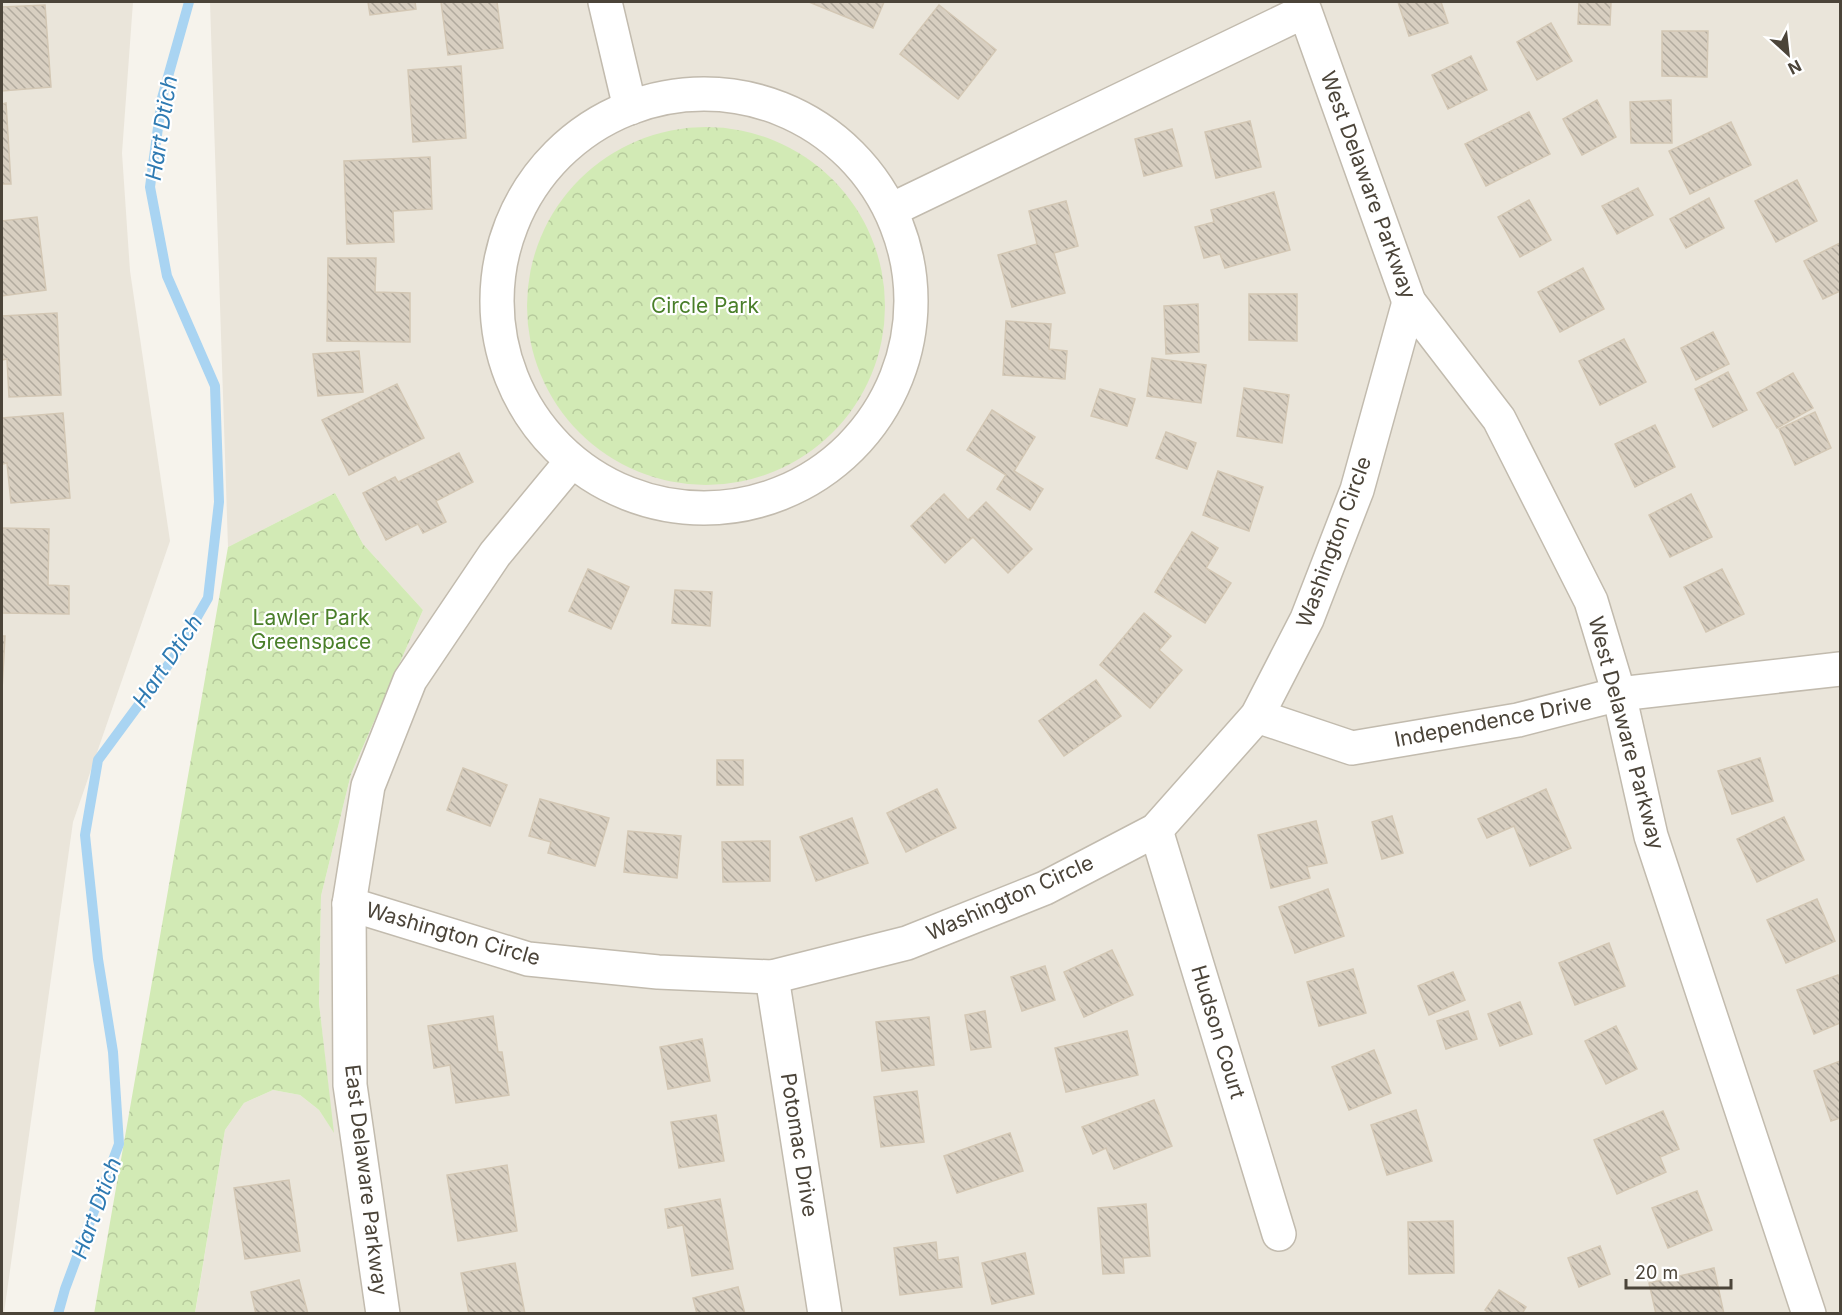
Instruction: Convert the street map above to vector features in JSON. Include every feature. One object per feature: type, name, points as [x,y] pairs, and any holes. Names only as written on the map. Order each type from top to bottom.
[{"type":"street","points":[[605,2],[630,108]]},
{"type":"street","name":"West Delaware Parkway","points":[[891,210],[1305,11],[1409,302],[1499,419],[1591,601],[1619,694],[1651,836],[1809,1314]]},
{"type":"street","points":[[705,94],[744,97],[781,108],[815,125],[846,149],[871,177],[891,210],[909,264],[911,320],[898,375],[872,424],[832,464],[784,493],[729,508],[673,507],[619,491],[571,462],[543,434],[517,392],[506,365],[497,327],[496,287],[506,240],[517,212],[537,178],[563,149],[595,125],[630,108],[667,97],[705,94]]},
{"type":"street","name":"Washington Circle","points":[[349,904],[528,959],[658,972],[772,977],[907,943],[1045,888],[1156,830],[1257,716],[1307,620],[1357,490],[1409,302]]},
{"type":"street","name":"East Delaware Parkway","points":[[383,1314],[350,1084],[349,904],[368,786],[410,680],[495,554],[571,462]]},
{"type":"street","name":"Independence Drive","points":[[1257,716],[1352,748],[1518,720],[1619,694],[1840,669]]},
{"type":"street","name":"Hudson Court","points":[[1156,830],[1279,1234]]},
{"type":"street","name":"Potomac Drive","points":[[772,977],[825,1314]]},
{"type":"shaded area","points":[[2,2],[133,2],[122,153],[130,271],[170,541],[73,822],[4,1313],[2,1314]]},
{"type":"shaded area","points":[[210,2],[1840,2],[1840,1313],[195,1314],[225,1130],[244,1103],[273,1090],[300,1095],[319,1110],[333,1131],[319,1003],[321,896],[351,774],[423,610],[363,544],[335,493],[228,547]]},
{"type":"green space","name":"Circle Park","points":[[688,127],[724,127],[758,134],[791,148],[820,167],[845,192],[864,221],[878,254],[885,288],[882,341],[872,375],[845,420],[820,445],[791,464],[758,478],[724,485],[688,485],[654,478],[621,464],[592,445],[567,420],[548,391],[534,358],[527,324],[527,288],[534,254],[548,221],[567,192],[592,167],[621,148],[654,134]]},
{"type":"green space","name":"Lawler Park Greenspace","points":[[335,493],[363,544],[423,610],[351,774],[321,896],[319,1003],[334,1133],[319,1110],[300,1095],[273,1090],[244,1103],[225,1130],[195,1313],[94,1314],[228,547]]},
{"type":"building","points":[[368,2],[415,2],[416,9],[370,15]]},
{"type":"building","points":[[441,2],[497,2],[503,48],[448,55]]},
{"type":"building","points":[[809,2],[884,2],[873,28]]},
{"type":"building","points":[[1398,2],[1441,2],[1448,23],[1409,36]]},
{"type":"building","points":[[1579,2],[1611,2],[1610,25],[1578,24]]},
{"type":"building","points":[[45,5],[51,87],[2,91],[2,7]]},
{"type":"building","points":[[939,5],[996,50],[958,99],[900,54]]},
{"type":"building","points":[[1551,23],[1572,61],[1537,80],[1517,42]]},
{"type":"building","points":[[1662,31],[1708,31],[1707,77],[1662,76]]},
{"type":"building","points":[[1471,56],[1487,90],[1448,109],[1432,75]]},
{"type":"building","points":[[461,66],[466,138],[413,142],[408,70]]},
{"type":"building","points":[[1597,100],[1616,137],[1582,155],[1563,119]]},
{"type":"building","points":[[1671,100],[1672,143],[1631,143],[1630,102]]},
{"type":"building","points":[[6,103],[11,184],[2,184],[2,104]]},
{"type":"building","points":[[1529,112],[1550,154],[1486,186],[1465,144]]},
{"type":"building","points":[[1250,121],[1261,167],[1216,178],[1205,132]]},
{"type":"building","points":[[1731,122],[1751,165],[1690,194],[1669,151]]},
{"type":"building","points":[[1172,129],[1182,166],[1144,176],[1135,139]]},
{"type":"building","points":[[430,157],[432,209],[393,211],[394,242],[347,244],[344,161]]},
{"type":"building","points":[[1797,180],[1817,221],[1776,242],[1755,201]]},
{"type":"building","points":[[1638,188],[1653,215],[1617,234],[1602,206]]},
{"type":"building","points":[[1274,192],[1290,250],[1225,268],[1220,254],[1204,258],[1195,227],[1214,222],[1211,210]]},
{"type":"building","points":[[1709,198],[1724,228],[1686,248],[1670,219]]},
{"type":"building","points":[[1529,200],[1551,240],[1520,257],[1498,217]]},
{"type":"building","points":[[1066,201],[1078,246],[1054,253],[1065,293],[1012,307],[998,255],[1037,244],[1029,211]]},
{"type":"building","points":[[37,217],[46,290],[2,296],[2,221]]},
{"type":"building","points":[[1840,243],[1840,291],[1823,299],[1804,261]]},
{"type":"building","points":[[328,258],[376,258],[375,292],[410,293],[410,342],[327,341]]},
{"type":"building","points":[[1583,268],[1604,309],[1560,332],[1538,292]]},
{"type":"building","points":[[1249,294],[1297,294],[1297,341],[1249,340]]},
{"type":"building","points":[[1198,304],[1199,352],[1166,354],[1164,306]]},
{"type":"building","points":[[57,313],[61,395],[9,397],[7,359],[2,360],[2,316]]},
{"type":"building","points":[[1006,321],[1051,324],[1049,349],[1067,351],[1065,379],[1003,375]]},
{"type":"building","points":[[1713,332],[1729,364],[1696,380],[1681,348]]},
{"type":"building","points":[[1624,339],[1646,382],[1600,405],[1579,361]]},
{"type":"building","points":[[359,351],[363,392],[318,396],[313,354]]},
{"type":"building","points":[[1152,358],[1206,365],[1201,403],[1147,396]]},
{"type":"building","points":[[1728,372],[1747,410],[1713,427],[1695,389]]},
{"type":"building","points":[[1793,373],[1813,408],[1777,428],[1757,393]]},
{"type":"building","points":[[397,384],[424,438],[349,475],[322,420]]},
{"type":"building","points":[[1244,388],[1289,395],[1282,443],[1237,436]]},
{"type":"building","points":[[1100,389],[1135,399],[1127,426],[1091,416]]},
{"type":"building","points":[[992,410],[1035,437],[1014,471],[1043,489],[1030,510],[997,489],[1006,475],[967,450]]},
{"type":"building","points":[[1815,412],[1831,448],[1795,465],[1779,429]]},
{"type":"building","points":[[63,413],[70,498],[11,503],[7,463],[2,464],[2,418]]},
{"type":"building","points":[[1655,425],[1675,467],[1635,487],[1615,444]]},
{"type":"building","points":[[1166,432],[1196,443],[1187,469],[1156,458]]},
{"type":"building","points":[[459,453],[473,482],[436,501],[446,522],[423,533],[418,524],[386,540],[363,493],[395,477],[398,482]]},
{"type":"building","points":[[1218,471],[1263,487],[1249,531],[1203,515]]},
{"type":"building","points":[[944,494],[968,520],[986,502],[1032,549],[1008,573],[973,537],[945,563],[911,526]]},
{"type":"building","points":[[1691,494],[1712,537],[1670,557],[1649,515]]},
{"type":"building","points":[[2,528],[49,529],[48,585],[69,586],[69,614],[2,613]]},
{"type":"building","points":[[1192,532],[1218,548],[1206,568],[1231,583],[1205,623],[1155,592]]},
{"type":"building","points":[[588,569],[629,587],[611,629],[569,611]]},
{"type":"building","points":[[1722,569],[1744,614],[1706,632],[1684,587]]},
{"type":"building","points":[[675,590],[712,592],[710,626],[672,623]]},
{"type":"building","points":[[1144,613],[1171,636],[1159,650],[1182,670],[1150,708],[1100,665]]},
{"type":"building","points":[[2,636],[5,636],[2,690]]},
{"type":"building","points":[[1096,680],[1121,716],[1064,756],[1039,721]]},
{"type":"building","points":[[1760,758],[1773,801],[1732,814],[1718,771]]},
{"type":"building","points":[[717,760],[743,760],[743,785],[717,785]]},
{"type":"building","points":[[463,768],[507,785],[490,826],[447,810]]},
{"type":"building","points":[[937,789],[956,828],[906,852],[887,813]]},
{"type":"building","points":[[1546,789],[1571,848],[1530,866],[1514,826],[1487,838],[1478,819]]},
{"type":"building","points":[[540,799],[609,818],[595,866],[548,853],[551,842],[529,836]]},
{"type":"building","points":[[1392,816],[1403,853],[1382,859],[1372,822]]},
{"type":"building","points":[[1784,817],[1804,860],[1757,882],[1737,839]]},
{"type":"building","points":[[852,818],[868,863],[816,881],[800,837]]},
{"type":"building","points":[[1316,821],[1327,863],[1307,867],[1310,878],[1271,888],[1258,835]]},
{"type":"building","points":[[628,831],[681,836],[677,878],[624,872]]},
{"type":"building","points":[[770,841],[770,881],[723,882],[722,842]]},
{"type":"building","points":[[1328,889],[1344,936],[1295,953],[1279,907]]},
{"type":"building","points":[[1817,899],[1835,941],[1786,963],[1767,920]]},
{"type":"building","points":[[1609,943],[1625,986],[1575,1005],[1559,963]]},
{"type":"building","points":[[1112,950],[1133,995],[1084,1017],[1064,972]]},
{"type":"building","points":[[1045,966],[1055,1000],[1022,1011],[1011,977]]},
{"type":"building","points":[[1353,969],[1366,1013],[1319,1026],[1307,982]]},
{"type":"building","points":[[1453,972],[1465,1000],[1429,1015],[1418,986]]},
{"type":"building","points":[[1838,975],[1840,1023],[1814,1034],[1797,990]]},
{"type":"building","points":[[1520,1002],[1532,1034],[1500,1046],[1488,1014]]},
{"type":"building","points":[[985,1011],[991,1047],[971,1050],[965,1015]]},
{"type":"building","points":[[1468,1011],[1477,1039],[1446,1049],[1437,1021]]},
{"type":"building","points":[[493,1016],[498,1052],[502,1052],[509,1095],[456,1103],[450,1065],[434,1068],[428,1026]]},
{"type":"building","points":[[929,1017],[934,1065],[882,1071],[876,1022]]},
{"type":"building","points":[[1616,1026],[1637,1069],[1606,1084],[1585,1041]]},
{"type":"building","points":[[1127,1031],[1138,1075],[1066,1092],[1055,1048]]},
{"type":"building","points":[[702,1039],[710,1081],[668,1089],[660,1047]]},
{"type":"building","points":[[1374,1050],[1391,1093],[1349,1110],[1332,1067]]},
{"type":"building","points":[[1840,1061],[1840,1118],[1831,1121],[1814,1071]]},
{"type":"building","points":[[917,1091],[924,1142],[881,1147],[874,1097]]},
{"type":"building","points":[[1154,1100],[1172,1146],[1114,1169],[1106,1148],[1093,1154],[1082,1127]]},
{"type":"building","points":[[1416,1110],[1432,1161],[1387,1175],[1371,1125]]},
{"type":"building","points":[[1663,1111],[1679,1149],[1660,1157],[1666,1172],[1617,1194],[1594,1140]]},
{"type":"building","points":[[716,1115],[724,1161],[679,1168],[671,1122]]},
{"type":"building","points":[[1010,1133],[1023,1171],[957,1193],[944,1156]]},
{"type":"building","points":[[507,1165],[517,1231],[458,1241],[447,1175]]},
{"type":"building","points":[[289,1180],[300,1251],[245,1259],[234,1188]]},
{"type":"building","points":[[1697,1191],[1712,1230],[1668,1248],[1652,1208]]},
{"type":"building","points":[[720,1199],[733,1269],[692,1276],[683,1225],[668,1228],[665,1209]]},
{"type":"building","points":[[1146,1204],[1150,1256],[1123,1258],[1124,1273],[1103,1274],[1098,1208]]},
{"type":"building","points":[[1453,1221],[1454,1273],[1409,1274],[1408,1222]]},
{"type":"building","points":[[936,1242],[938,1260],[958,1257],[962,1287],[900,1295],[894,1248]]},
{"type":"building","points":[[1600,1246],[1610,1274],[1579,1287],[1568,1258]]},
{"type":"building","points":[[1025,1253],[1034,1294],[992,1304],[982,1263]]},
{"type":"building","points":[[515,1263],[525,1314],[469,1314],[461,1273]]},
{"type":"building","points":[[1714,1268],[1724,1314],[1656,1314],[1649,1283]]},
{"type":"building","points":[[299,1280],[308,1314],[256,1314],[251,1292]]},
{"type":"building","points":[[738,1287],[745,1314],[697,1314],[693,1298]]},
{"type":"building","points":[[1499,1290],[1526,1307],[1522,1314],[1491,1314],[1485,1310]]},
{"type":"waterway","name":"Hart Dtich","points":[[58,1314],[65,1289],[119,1144],[113,1052],[98,959],[85,835],[98,760],[174,657],[208,598],[219,502],[215,386],[167,276],[150,187],[162,98],[189,2]]}]
